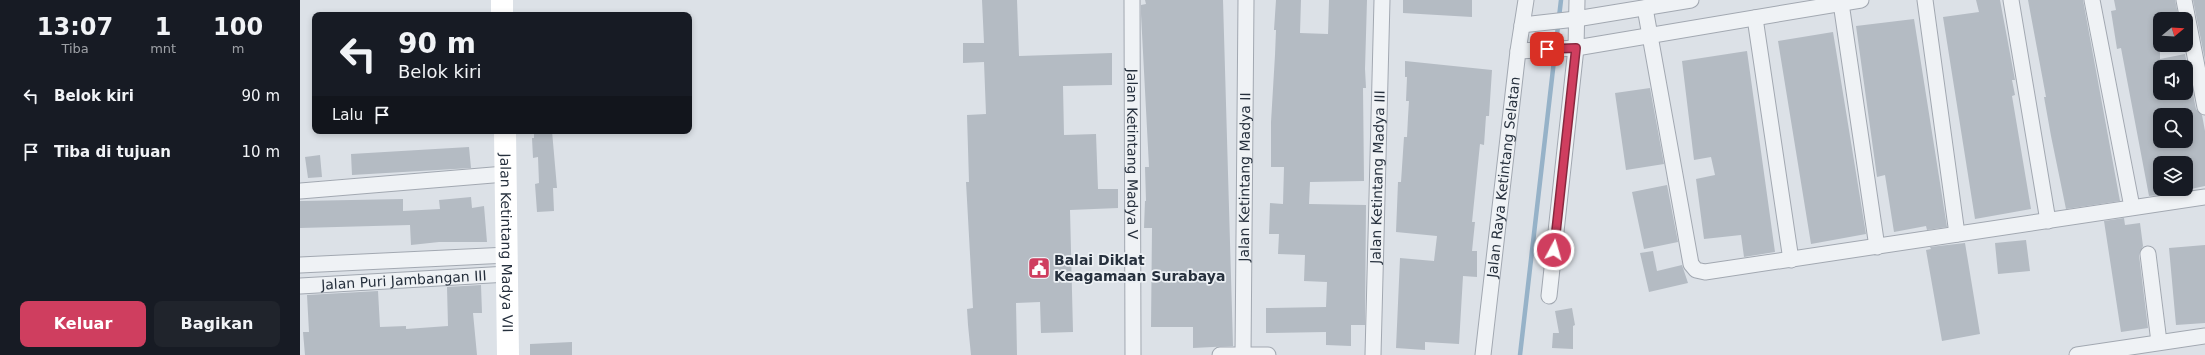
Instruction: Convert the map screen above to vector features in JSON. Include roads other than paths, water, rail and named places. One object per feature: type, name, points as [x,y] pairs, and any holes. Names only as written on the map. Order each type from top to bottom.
[{"type":"street","points":[[502,0],[502,12]]},
{"type":"street","name":"Jalan Ketintang Madya V","points":[[1132,0],[1133,355]]},
{"type":"street","name":"Jalan Ketintang Madya II","points":[[1243,354],[1246,0]]},
{"type":"street","name":"Jalan Ketintang Madya III","points":[[1373,355],[1382,0]]},
{"type":"street","name":"Jalan Raya Ketintang Selatan","points":[[1483,355],[1518,51],[1526,0]]},
{"type":"street","points":[[1549,296],[1572,48],[1572,19],[1577,0]]},
{"type":"street","points":[[1522,25],[1572,19],[1691,0]]},
{"type":"street","points":[[1518,51],[1572,48],[1861,0]]},
{"type":"street","points":[[1925,0],[1957,234]]},
{"type":"street","points":[[2011,0],[2048,221]]},
{"type":"street","points":[[2092,0],[2132,207]]},
{"type":"street","points":[[2184,0],[2205,107]]},
{"type":"street","points":[[1841,4],[1877,247]]},
{"type":"street","points":[[1645,8],[1691,264],[1696,270],[1705,272],[1791,260],[2205,197]]},
{"type":"street","points":[[1755,18],[1791,260]]},
{"type":"street","name":"Jalan Ketintang Madya VII","points":[[505,134],[508,265],[508,355]]},
{"type":"street","points":[[300,190],[505,174]]},
{"type":"street","points":[[2148,254],[2159,342]]},
{"type":"street","points":[[436,260],[438,279]]},
{"type":"street","name":"Jalan Puri Jambangan III","points":[[300,265],[436,260],[508,265]]},
{"type":"street","name":"Jalan Puri Jambangan III","points":[[300,286],[438,279],[508,265]]},
{"type":"street","points":[[2077,355],[2205,336]]},
{"type":"street","points":[[1220,355],[1268,355]]},
{"type":"waterway","points":[[1520,355],[1561,0]]},
{"type":"place","name":"Balai Diklat Keagamaan Surabaya","points":[[1039,268]]}]
